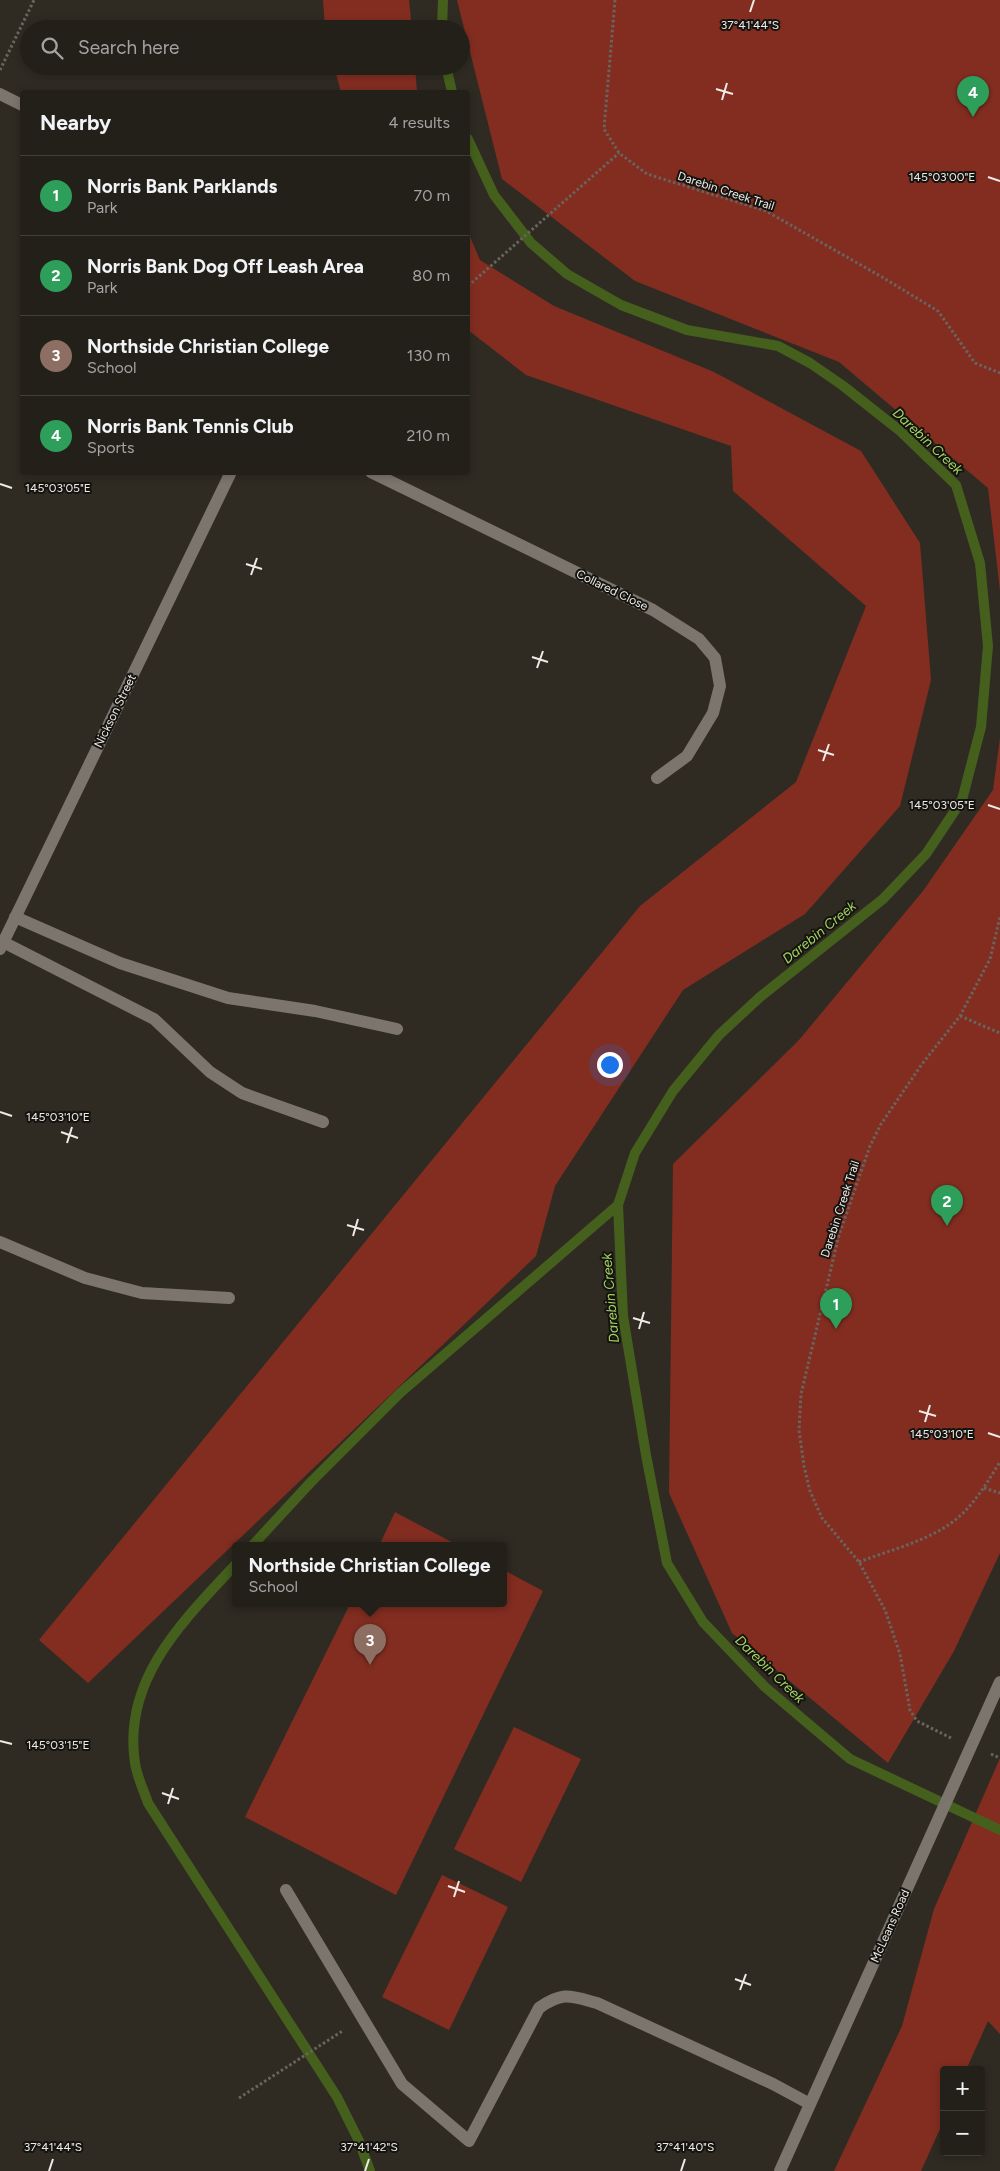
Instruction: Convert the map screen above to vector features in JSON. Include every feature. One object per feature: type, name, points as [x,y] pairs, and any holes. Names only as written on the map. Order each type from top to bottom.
[{"type":"street","points":[[0,94],[20,104]]},
{"type":"street","name":"Nickson Street","points":[[2,946],[230,475]]},
{"type":"street","name":"Collared Close","points":[[377,475],[653,610],[699,639],[715,658],[720,686],[712,713],[687,756],[656,778]]},
{"type":"street","points":[[15,918],[120,963],[228,998],[314,1011],[397,1029]]},
{"type":"street","points":[[2,946],[154,1018],[210,1072],[242,1093],[323,1122]]},
{"type":"street","points":[[0,1242],[85,1278],[104,1283],[142,1292],[228,1298]]},
{"type":"street","name":"McLeans Road","points":[[780,2171],[1000,1682]]},
{"type":"street","points":[[286,1890],[402,2084],[469,2141],[539,2008],[554,1998],[570,1996],[597,2003],[773,2084],[810,2104]]},
{"type":"path","points":[[24,20],[34,0]]},
{"type":"path","name":"Darebin Creek Trail","points":[[615,0],[604,129],[619,153],[647,174],[766,211],[882,277],[938,311],[975,363],[1000,373]]},
{"type":"path","points":[[0,70],[20,29]]},
{"type":"path","points":[[470,284],[598,174],[619,153]]},
{"type":"path","name":"Darebin Creek Trail","points":[[958,1741],[934,1731],[917,1721],[910,1710],[897,1645],[884,1610],[858,1562],[822,1518],[810,1492],[804,1466],[800,1430],[801,1394],[839,1235],[870,1146],[881,1124],[922,1064],[960,1016],[990,959],[1000,917]]},
{"type":"path","points":[[960,1016],[1000,1033]]},
{"type":"path","points":[[858,1562],[934,1533],[960,1516],[984,1488],[1000,1462]]},
{"type":"path","points":[[984,1488],[1000,1494]]},
{"type":"path","points":[[983,1751],[1000,1758]]},
{"type":"path","points":[[239,2098],[324,2043]]},
{"type":"shaded area","points":[[323,0],[409,0],[411,20],[324,20]]},
{"type":"shaded area","points":[[457,0],[1000,0],[1000,591],[988,488],[839,362],[635,281],[502,179],[470,52],[470,20],[462,20]]},
{"type":"shaded area","points":[[336,75],[416,75],[417,90],[340,90]]},
{"type":"shaded area","points":[[470,237],[480,260],[554,306],[714,372],[861,451],[920,543],[931,680],[900,806],[805,914],[683,990],[555,1186],[536,1256],[236,1542],[232,1542],[232,1546],[88,1683],[39,1640],[640,906],[796,782],[866,606],[733,491],[731,446],[526,375],[470,332]]},
{"type":"shaded area","points":[[1000,738],[1000,1553],[954,1651],[888,1763],[732,1633],[669,1493],[673,1164],[799,1040],[923,891],[993,790]]},
{"type":"shaded area","points":[[395,1512],[451,1542],[381,1542]]},
{"type":"shaded area","points":[[507,1572],[543,1591],[396,1895],[245,1817],[349,1607],[507,1607]]},
{"type":"shaded area","points":[[514,1727],[581,1759],[521,1882],[454,1849]]},
{"type":"shaded area","points":[[1000,1758],[1000,2034],[988,2021],[968,2066],[940,2066],[940,2129],[921,2171],[834,2171],[902,2026],[934,1909]]},
{"type":"shaded area","points":[[442,1875],[508,1907],[449,2030],[382,1997]]},
{"type":"waterway","name":"Darebin Creek","points":[[442,20],[443,0]]},
{"type":"waterway","name":"Darebin Creek","points":[[448,75],[452,90]]},
{"type":"waterway","name":"Darebin Creek","points":[[470,143],[494,195],[531,243],[567,274],[621,305],[687,330],[778,346],[810,363],[842,385],[899,430],[956,485],[980,563],[988,646],[981,727],[962,800],[926,854],[883,899],[760,997],[719,1035],[673,1091],[635,1153],[618,1205],[623,1316],[646,1455],[667,1563],[703,1622],[765,1687],[850,1759],[1000,1830]]},
{"type":"waterway","points":[[256,1542],[311,1482],[400,1393],[618,1205]]},
{"type":"waterway","points":[[232,1568],[178,1629],[161,1653],[148,1678],[138,1704],[133,1733],[136,1768],[148,1803],[337,2097],[359,2141],[370,2171]]},
{"type":"place","name":"Norris Bank Tennis Club","points":[[973,117]]},
{"type":"place","name":"Norris Bank Dog Off Leash Area","points":[[947,1226]]},
{"type":"place","name":"Norris Bank Parklands","points":[[836,1329]]},
{"type":"place","name":"Northside Christian College","points":[[370,1665]]}]
